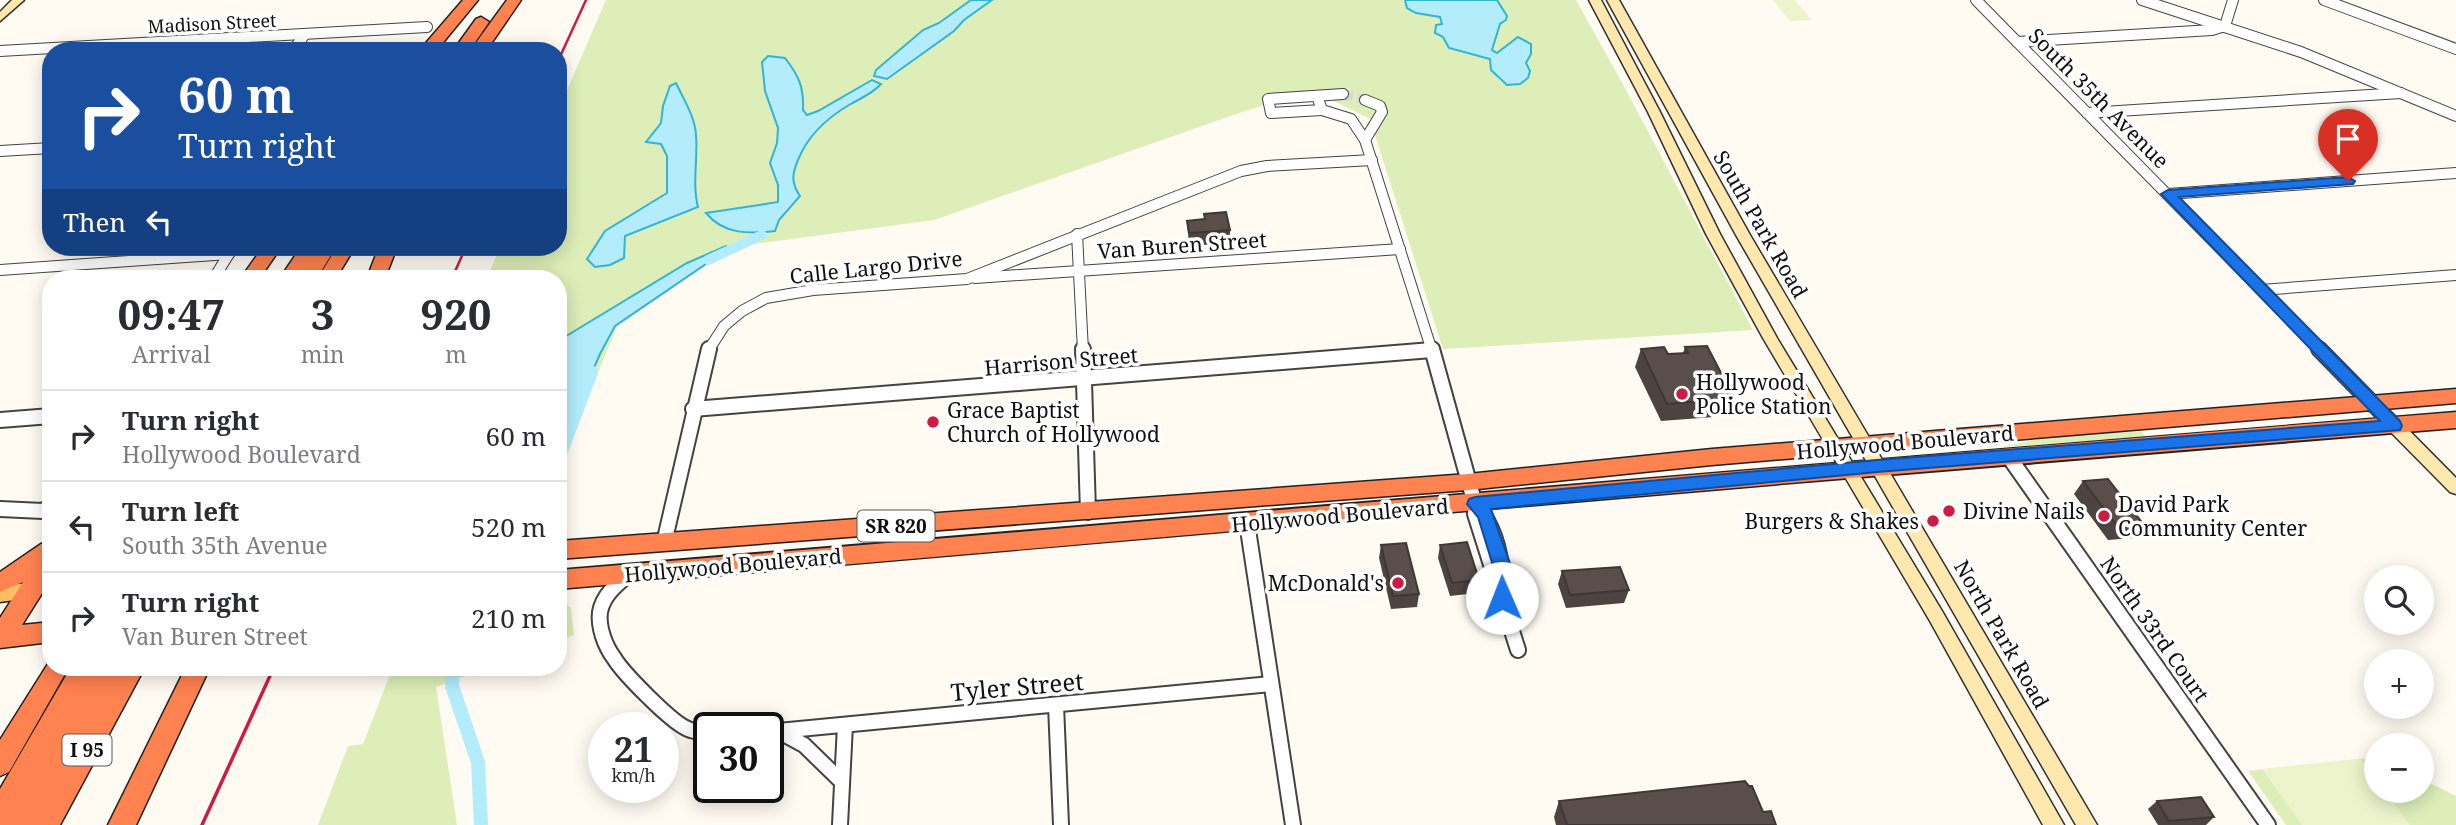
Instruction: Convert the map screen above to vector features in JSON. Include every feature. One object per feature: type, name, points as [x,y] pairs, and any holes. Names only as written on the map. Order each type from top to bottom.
[{"type":"highway","points":[[435,42],[471,0]]},
{"type":"highway","points":[[453,42],[483,0]]},
{"type":"highway","points":[[467,42],[496,0]]},
{"type":"highway","points":[[484,42],[514,0]]},
{"type":"highway","points":[[499,42],[527,0]]},
{"type":"highway","name":"Hollywood Boulevard","points":[[567,550],[1468,482],[1835,447],[2456,396]]},
{"type":"highway","name":"Hollywood Boulevard","points":[[567,579],[1475,504],[1849,468],[2456,420]]},
{"type":"highway","points":[[1124,533],[1129,524],[1142,516],[1201,503]]},
{"type":"highway","points":[[1036,540],[1073,525],[1088,512]]},
{"type":"highway","points":[[567,564],[578,563],[620,547]]},
{"type":"highway","points":[[0,582],[18,574],[42,556]]},
{"type":"highway","points":[[0,637],[40,590]]},
{"type":"highway","points":[[0,637],[42,633]]},
{"type":"highway","points":[[0,764],[88,676]]},
{"type":"highway","points":[[0,814],[90,676]]},
{"type":"highway","points":[[20,825],[91,676]]},
{"type":"highway","name":"I 95","points":[[45,825],[91,676]]},
{"type":"highway","points":[[122,825],[194,676]]},
{"type":"main road","points":[[0,594],[40,590]]},
{"type":"street","points":[[0,18],[18,0]]},
{"type":"street","name":"South Park Road","points":[[1595,0],[1729,264],[1849,468]]},
{"type":"street","name":"South Park Road","points":[[1613,0],[1758,262],[1877,466]]},
{"type":"street","name":"South 35th Avenue","points":[[1976,0],[2372,403]]},
{"type":"street","points":[[2142,0],[2225,26],[2406,92],[2456,116]]},
{"type":"street","points":[[2225,26],[2233,0]]},
{"type":"street","points":[[2325,0],[2456,49]]},
{"type":"street","points":[[2017,42],[2212,30],[2225,26]]},
{"type":"street","name":"Madison Street","points":[[155,42],[427,27]]},
{"type":"street","points":[[299,42],[305,34]]},
{"type":"street","points":[[237,42],[241,37]]},
{"type":"street","name":"Madison Street","points":[[0,51],[42,49]]},
{"type":"street","points":[[2087,113],[2406,92]]},
{"type":"street","points":[[1343,94],[1268,99],[1271,113],[1322,110],[1332,111],[1355,122],[1377,121]]},
{"type":"street","points":[[1317,96],[1322,110]]},
{"type":"street","points":[[1365,100],[1380,106],[1382,111],[1365,140]]},
{"type":"street","points":[[1355,122],[1372,159],[1432,350],[1475,504],[1475,514],[1518,650]]},
{"type":"street","points":[[0,151],[42,149]]},
{"type":"street","name":"Calle Largo Drive","points":[[664,543],[709,348],[724,326],[742,311],[766,298],[813,290],[967,279],[1241,171],[1267,166],[1372,159]]},
{"type":"street","points":[[2168,194],[2456,173]]},
{"type":"street","points":[[1077,234],[1085,379],[1088,512]]},
{"type":"street","name":"Van Buren Street","points":[[967,279],[1400,249]]},
{"type":"street","points":[[0,270],[162,256]]},
{"type":"street","points":[[1729,264],[1758,262]]},
{"type":"street","points":[[2261,290],[2456,275]]},
{"type":"street","name":"Harrison Street","points":[[693,409],[1432,350]]},
{"type":"street","points":[[2372,403],[2456,488]]},
{"type":"street","points":[[0,420],[42,417]]},
{"type":"street","name":"North 33rd Court","points":[[2009,457],[2268,825]]},
{"type":"street","name":"North Park Road","points":[[1877,466],[2087,825]]},
{"type":"street","points":[[1849,468],[2054,825]]},
{"type":"street","points":[[0,509],[42,510]]},
{"type":"street","points":[[1247,523],[1293,825]]},
{"type":"street","points":[[630,573],[609,590],[602,602],[598,618],[603,637],[614,659],[668,715],[687,729],[693,730]]},
{"type":"street","name":"Tyler Street","points":[[784,731],[1271,684]]},
{"type":"street","points":[[1056,705],[1061,825]]},
{"type":"street","points":[[840,825],[845,725]]},
{"type":"street","points":[[784,736],[804,745],[841,781]]},
{"type":"green space","points":[[606,0],[1576,0],[1753,330],[1443,349],[1370,119],[1312,90],[934,220],[731,247],[617,327],[567,446],[567,270],[490,270],[496,256],[567,256],[567,90]]},
{"type":"green space","points":[[1773,0],[1795,0],[1812,20],[1790,21]]},
{"type":"green space","points":[[2141,431],[2146,437],[2002,447],[2052,436]]},
{"type":"green space","points":[[567,605],[571,608],[574,635],[567,638]]},
{"type":"green space","points":[[389,676],[466,676],[436,687],[457,825],[318,825],[348,746],[363,744]]},
{"type":"green space","points":[[2364,758],[2364,803],[2434,803],[2434,785],[2456,796],[2456,825],[2286,825],[2248,771]]},
{"type":"green space","points":[[2360,759],[2364,764],[2364,803],[2393,803],[2410,825],[2302,825],[2262,769]]},
{"type":"water","points":[[971,0],[992,0],[887,79],[874,76],[876,70],[923,30],[939,23]]},
{"type":"water","points":[[1405,0],[1497,0],[1507,16],[1500,24],[1492,50],[1497,53],[1518,37],[1531,44],[1531,54],[1526,63],[1530,71],[1528,78],[1520,84],[1507,85],[1491,70],[1490,59],[1449,48],[1443,37],[1435,33],[1436,25],[1442,24],[1440,17],[1416,13],[1407,8]]},
{"type":"water","points":[[768,56],[785,58],[794,70],[803,95],[803,110],[807,115],[872,80],[881,84],[833,116],[807,143],[794,174],[795,187],[800,196],[779,220],[775,231],[738,231],[721,226],[706,213],[778,202],[778,185],[770,163],[777,143],[778,128],[765,91],[762,62]]},
{"type":"water","points":[[676,83],[694,122],[695,189],[698,207],[625,236],[624,258],[610,265],[595,267],[587,259],[605,231],[667,193],[667,156],[661,144],[646,142],[661,123],[670,86]]},
{"type":"water","points":[[726,246],[728,249],[615,326],[567,430],[567,336],[687,263]]},
{"type":"building","points":[[1226,212],[1230,230],[1189,233],[1187,221],[1205,219],[1204,214]]},
{"type":"building","points":[[1707,346],[1734,398],[1667,404],[1641,349],[1664,347],[1668,354],[1688,353],[1685,347]]},
{"type":"building","points":[[2108,479],[2144,525],[2118,527],[2083,481]]},
{"type":"building","points":[[1467,542],[1479,580],[1452,583],[1440,545]]},
{"type":"building","name":"McDonald's","points":[[1406,543],[1419,594],[1393,596],[1381,545]]},
{"type":"building","points":[[1620,567],[1629,590],[1570,595],[1562,571]]},
{"type":"building","points":[[1745,781],[1752,786],[1763,812],[1771,811],[1776,825],[1567,825],[1559,801]]},
{"type":"building","points":[[2201,797],[2214,817],[2169,821],[2157,801]]},
{"type":"waterway","points":[[708,260],[762,235]]},
{"type":"waterway","points":[[567,435],[591,372]]},
{"type":"waterway","points":[[453,676],[452,686],[478,762],[481,825]]},
{"type":"tunnel","points":[[1343,94],[1365,100]]},
{"type":"railway","points":[[567,42],[586,0]]},
{"type":"railway","points":[[456,270],[462,256]]},
{"type":"railway","points":[[202,825],[270,676]]},
{"type":"place","name":"Hollywood Police Station","points":[[1682,394]]},
{"type":"place","name":"Grace Baptist Church of Hollywood","points":[[933,422]]},
{"type":"place","name":"Divine Nails","points":[[1949,511]]},
{"type":"place","name":"David Park Community Center","points":[[2104,516]]},
{"type":"place","name":"Burgers & Shakes","points":[[1933,521]]},
{"type":"place","name":"McDonald's","points":[[1398,583]]},
{"type":"route","points":[[1502,598],[1503,569],[1486,514],[1475,504],[1877,466],[2394,426],[2168,194],[2348,181]]}]
